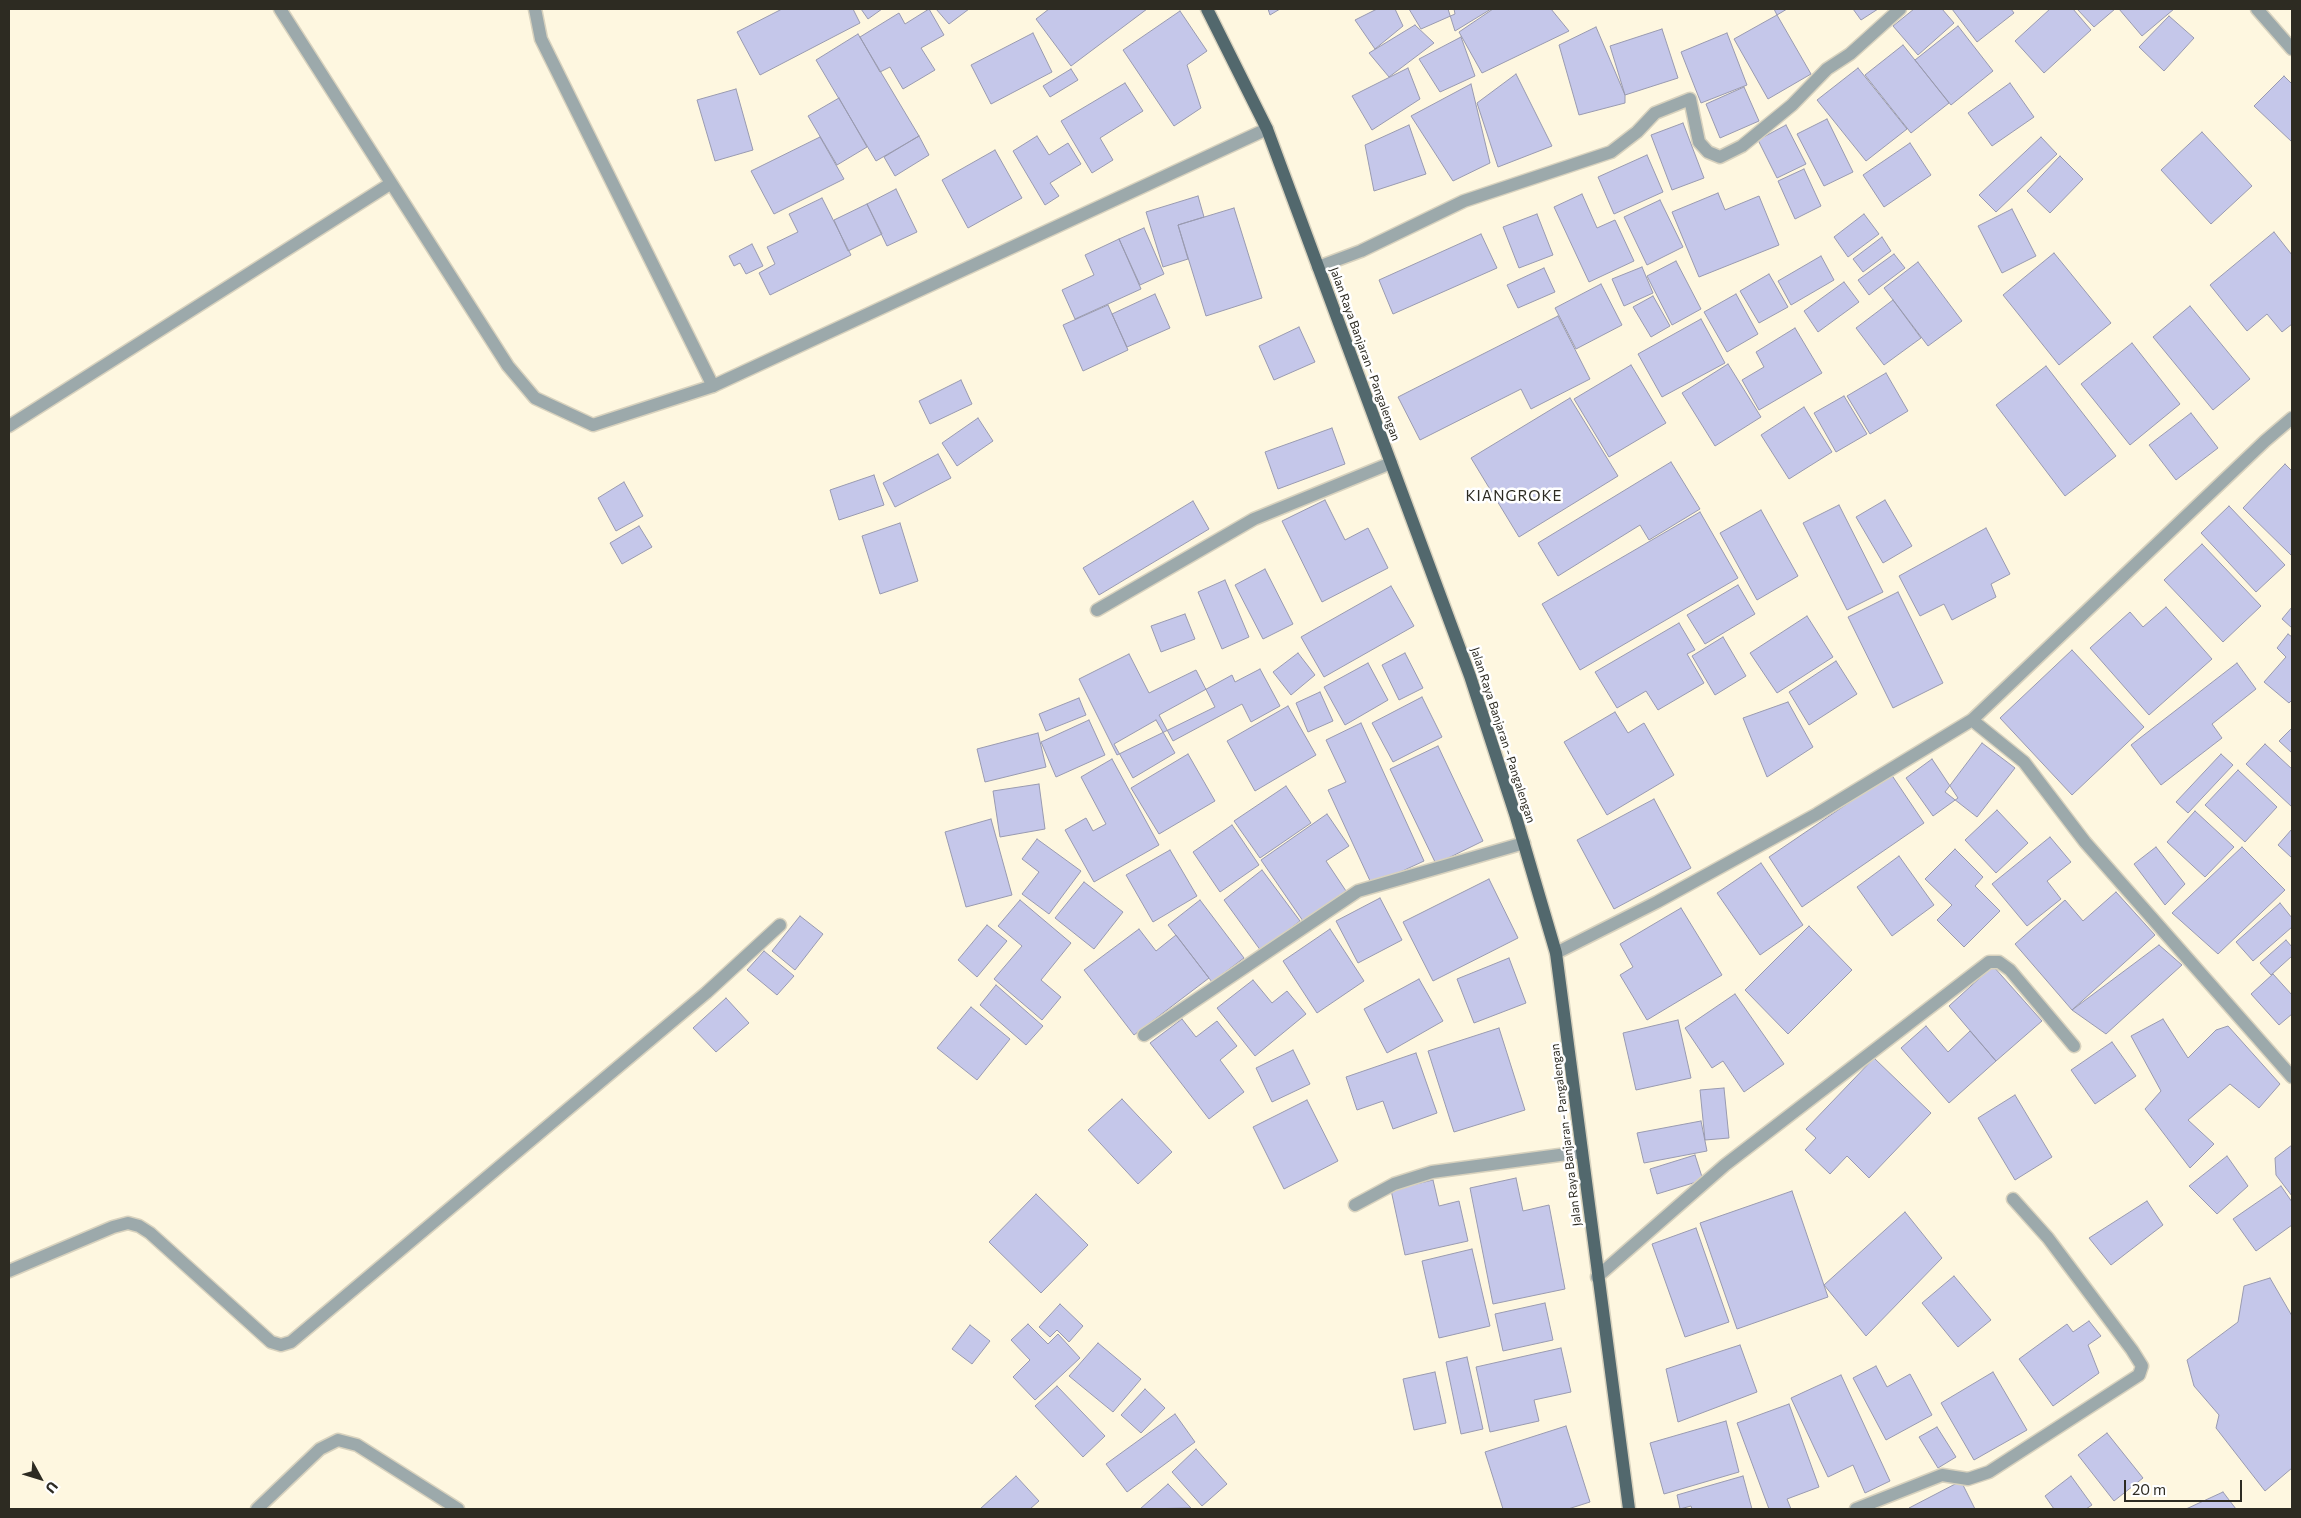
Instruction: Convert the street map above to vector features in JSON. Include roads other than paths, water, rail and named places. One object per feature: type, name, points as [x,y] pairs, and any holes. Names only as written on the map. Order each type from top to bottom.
[{"type":"main road","name":"Jalan Raya Banjaran - Pangalengan","points":[[1207,9],[1266,129],[1470,676],[1524,843],[1556,953],[1597,1277],[1629,1509]]},
{"type":"street","points":[[280,9],[508,366],[535,398],[593,424],[713,386],[1266,129]]},
{"type":"street","points":[[535,9],[541,39],[713,386]]},
{"type":"street","points":[[1318,267],[1361,251],[1464,201],[1611,152],[1637,132],[1655,113],[1690,98],[1699,142],[1708,152],[1720,157],[1742,146],[1792,106],[1828,69],[1850,54],[1900,9]]},
{"type":"street","points":[[2257,9],[2292,49]]},
{"type":"street","points":[[9,426],[390,184]]},
{"type":"street","points":[[1556,953],[1657,902],[1817,814],[1972,720],[2258,448],[2292,418]]},
{"type":"street","points":[[1097,610],[1254,519],[1390,463]]},
{"type":"street","points":[[1972,720],[2024,762],[2085,842],[2292,1077]]},
{"type":"street","points":[[1144,1035],[1358,891],[1524,843]]},
{"type":"street","points":[[9,1270],[113,1227],[128,1223],[140,1226],[271,1342],[281,1345],[291,1342],[706,993],[780,925]]},
{"type":"street","points":[[1597,1277],[1725,1165],[1989,962],[2000,962],[2010,970],[2074,1046]]},
{"type":"street","points":[[1355,1205],[1394,1184],[1432,1172],[1582,1152]]},
{"type":"street","points":[[1856,1509],[1942,1475],[1968,1479],[1988,1472],[2139,1375],[2142,1366],[2132,1350],[2048,1238],[2013,1199]]},
{"type":"street","points":[[257,1509],[320,1449],[338,1440],[357,1445],[458,1509]]},
{"type":"district","name":"KIANGROKE","points":[[1514,496]]}]
